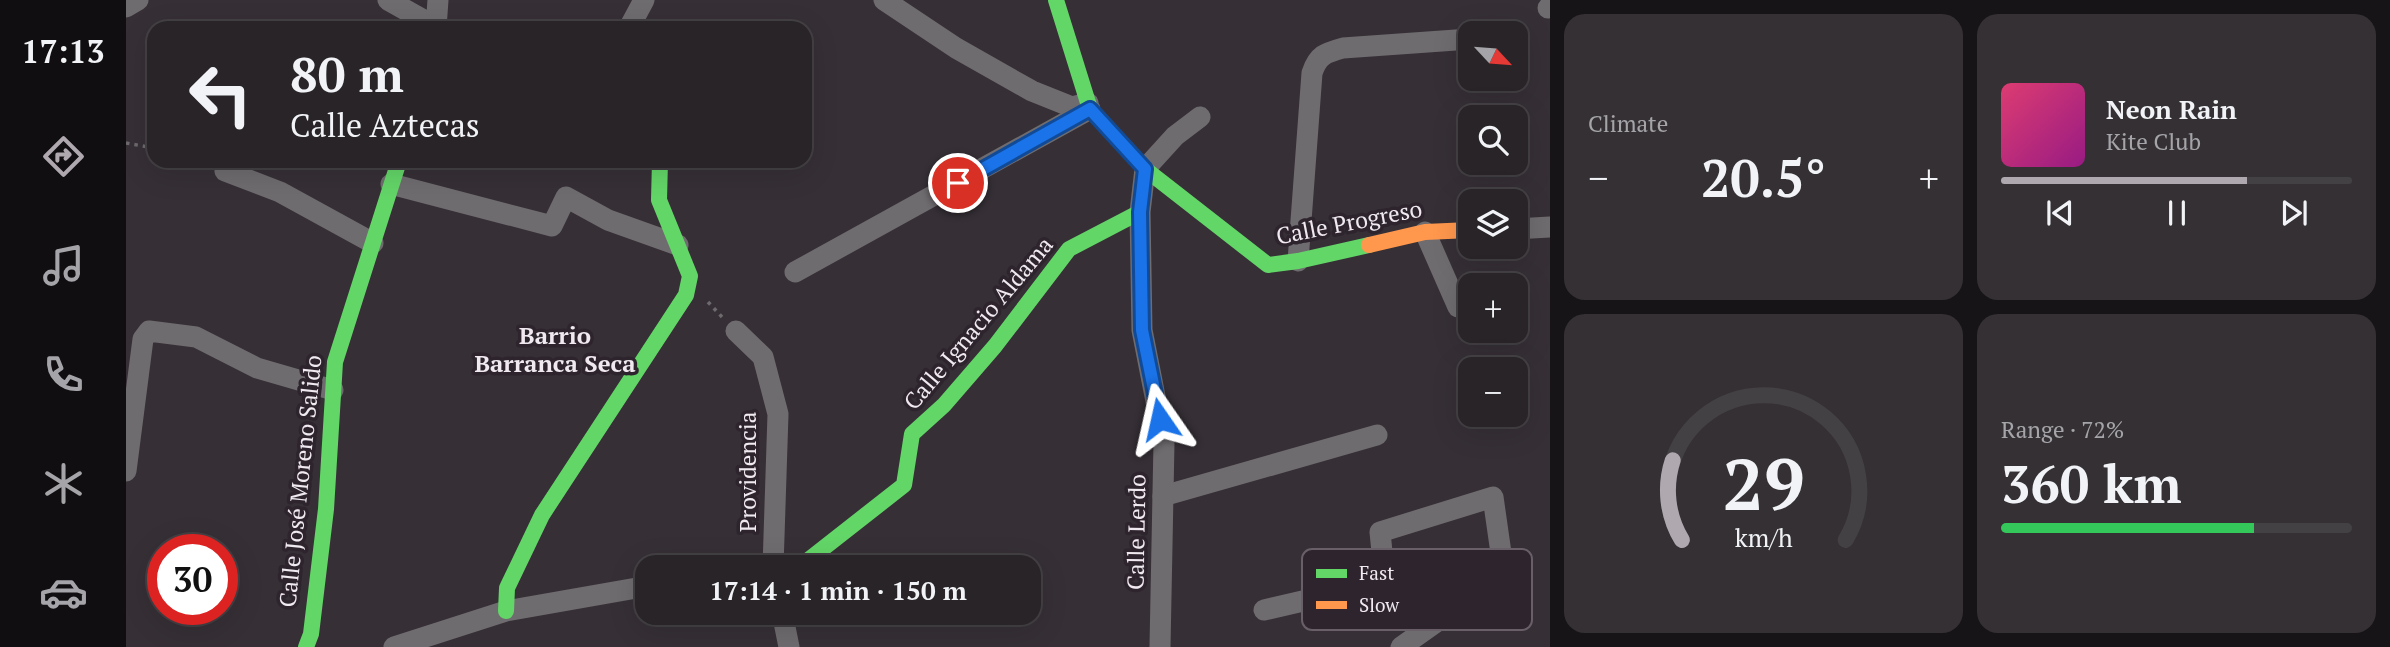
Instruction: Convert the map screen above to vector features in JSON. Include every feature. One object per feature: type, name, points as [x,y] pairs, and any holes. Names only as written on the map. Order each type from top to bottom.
[{"type":"street","points":[[126,7],[138,0]]},
{"type":"street","points":[[388,0],[425,21]]},
{"type":"street","points":[[436,21],[438,0]]},
{"type":"street","points":[[633,21],[644,0]]},
{"type":"street","points":[[884,0],[956,48],[1032,91],[1072,107],[1089,106]]},
{"type":"street","points":[[1056,0],[1089,106]]},
{"type":"street","points":[[1298,261],[1315,61],[1326,53],[1343,48],[1458,40]]},
{"type":"street","points":[[795,272],[1089,106]]},
{"type":"street","name":"Calle Progreso","points":[[1089,106],[1145,169],[1268,265],[1298,261],[1425,232],[1458,231]]},
{"type":"street","points":[[1145,169],[1175,136],[1200,117]]},
{"type":"street","name":"Calle José Moreno Salido","points":[[306,647],[311,634],[326,509],[335,362],[397,168]]},
{"type":"street","points":[[506,611],[507,587],[542,515],[685,295],[689,281],[678,245],[659,200],[660,168]]},
{"type":"street","name":"Calle Lerdo","points":[[1145,169],[1140,212],[1142,330],[1164,442],[1160,647]]},
{"type":"street","points":[[225,171],[280,192],[373,243]]},
{"type":"street","points":[[391,184],[552,226],[566,197],[608,220],[678,245]]},
{"type":"street","name":"Calle Ignacio Aldama","points":[[815,555],[904,485],[911,457],[912,435],[944,405],[995,346],[1069,248],[1140,212]]},
{"type":"street","points":[[1528,228],[1550,227]]},
{"type":"street","points":[[1425,232],[1458,307]]},
{"type":"street","points":[[126,471],[144,339],[149,331],[196,337],[257,368],[333,390]]},
{"type":"street","name":"Providencia","points":[[736,331],[762,357],[778,414],[773,555]]},
{"type":"street","points":[[1163,496],[1377,435]]},
{"type":"street","points":[[1382,549],[1381,532],[1493,497],[1500,549]]},
{"type":"street","points":[[394,647],[506,611],[635,588]]},
{"type":"street","points":[[1264,610],[1302,601]]},
{"type":"street","points":[[785,625],[789,647]]},
{"type":"street","points":[[1401,647],[1425,630]]},
{"type":"path","points":[[126,143],[147,147]]},
{"type":"path","points":[[689,281],[736,331]]},
{"type":"traffic: fast","points":[[1056,0],[1090,109],[1145,169],[1268,265],[1369,245]]},
{"type":"traffic: fast","points":[[306,647],[311,634],[326,509],[335,362],[397,168]]},
{"type":"traffic: fast","points":[[506,611],[507,588],[542,515],[686,295],[690,276],[659,200],[660,168]]},
{"type":"traffic: fast","points":[[815,555],[904,485],[912,434],[944,405],[995,346],[1069,249],[1140,212]]},
{"type":"traffic: slow","points":[[1369,245],[1425,232],[1458,231]]},
{"type":"district","name":"Barrio Barranca Seca","points":[[555,349]]},
{"type":"route","points":[[958,183],[1090,109],[1145,169],[1140,212],[1142,330],[1160,419]]}]
